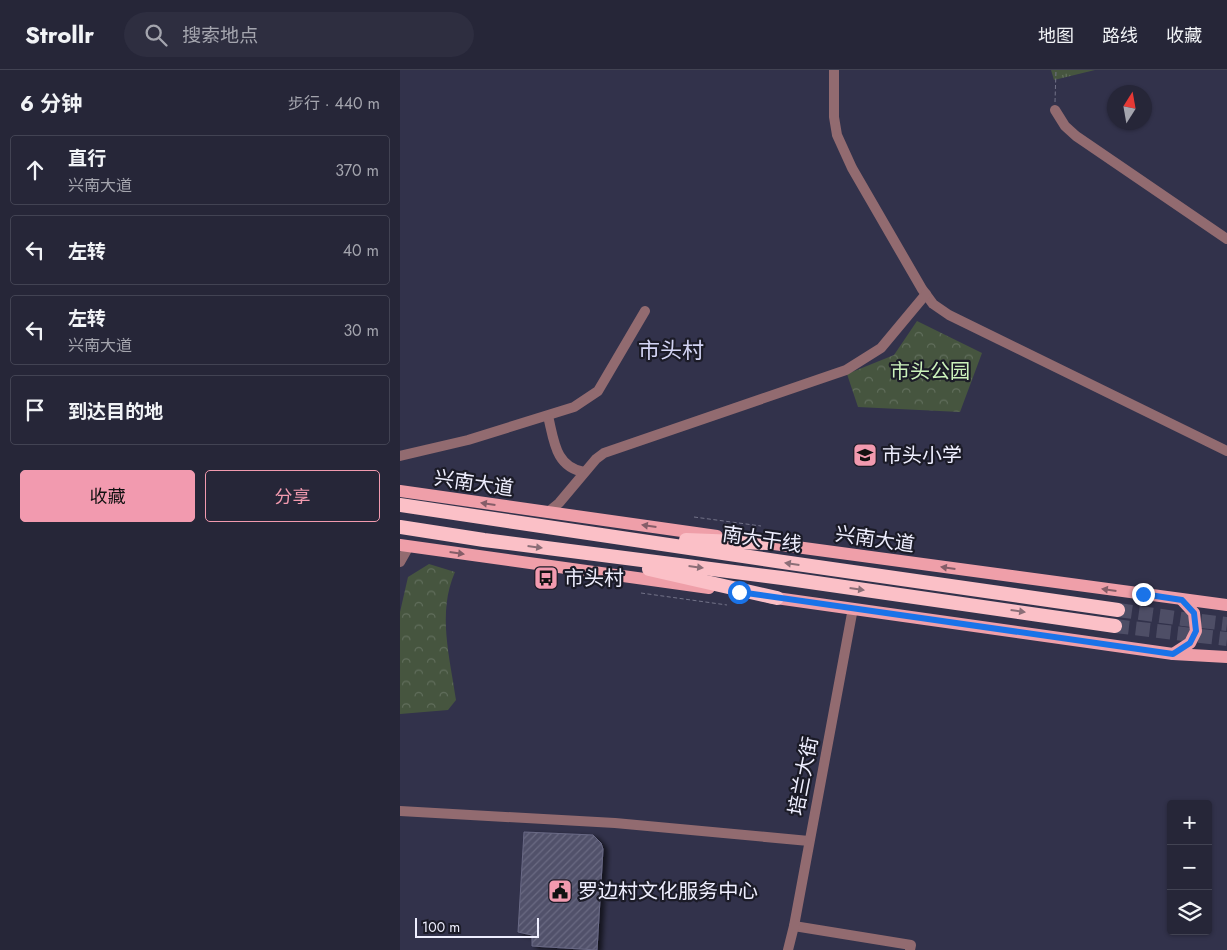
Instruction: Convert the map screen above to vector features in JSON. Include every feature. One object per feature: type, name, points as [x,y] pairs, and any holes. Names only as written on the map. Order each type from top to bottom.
[{"type":"highway","name":"南大干线","points":[[400,505],[1118,610]]},
{"type":"highway","name":"南大干线","points":[[400,527],[565,551],[782,578],[1115,626]]},
{"type":"highway","points":[[614,537],[767,543]]},
{"type":"highway","points":[[565,551],[777,598]]},
{"type":"main road","name":"兴南大道","points":[[400,491],[489,505],[1227,605]]},
{"type":"main road","points":[[404,545],[1173,654],[1227,658]]},
{"type":"main road","points":[[1173,654],[1190,643],[1196,631],[1194,613],[1182,600]]},
{"type":"main road","points":[[1208,656],[1227,664]]},
{"type":"street","points":[[834,70],[834,118],[837,135],[852,168],[933,304],[949,315],[1227,450]]},
{"type":"street","points":[[1055,110],[1076,136],[1227,239]]},
{"type":"street","points":[[548,512],[559,503],[596,458],[612,450],[846,370],[881,348],[926,294]]},
{"type":"street","points":[[400,456],[468,440],[574,407],[598,391],[645,311]]},
{"type":"street","points":[[548,416],[557,452],[565,465],[575,471],[584,472]]},
{"type":"street","points":[[400,562],[404,545]]},
{"type":"street","name":"培兰大街","points":[[788,950],[853,608]]},
{"type":"street","points":[[400,811],[615,823],[809,841]]},
{"type":"street","points":[[794,926],[911,945],[910,950]]},
{"type":"path","points":[[1055,110],[1056,70]]},
{"type":"path","points":[[694,516],[761,526]]},
{"type":"path","points":[[641,593],[727,605]]},
{"type":"green space","points":[[1051,70],[1095,70],[1054,80]]},
{"type":"green space","name":"市头公园","points":[[917,321],[982,353],[960,412],[858,407],[847,374],[894,355]]},
{"type":"green space","points":[[429,564],[455,572],[447,603],[446,635],[456,700],[448,710],[400,714],[400,612],[408,577]]},
{"type":"building","name":"罗边村文化服务中心","points":[[524,832],[593,835],[601,843],[603,849],[597,950],[532,946],[532,935],[518,932]]},
{"type":"tunnel","points":[[1118,610],[1227,624]]},
{"type":"tunnel","points":[[1115,626],[1227,639]]},
{"type":"place","name":"市头小学","points":[[865,455]]},
{"type":"place","name":"市头村","points":[[546,578]]},
{"type":"place","name":"罗边村文化服务中心","points":[[560,891]]},
{"type":"district","name":"市头村","points":[[671,350]]},
{"type":"route","points":[[739,592],[1173,654],[1190,643],[1196,631],[1194,613],[1182,600],[1143,594]]}]
